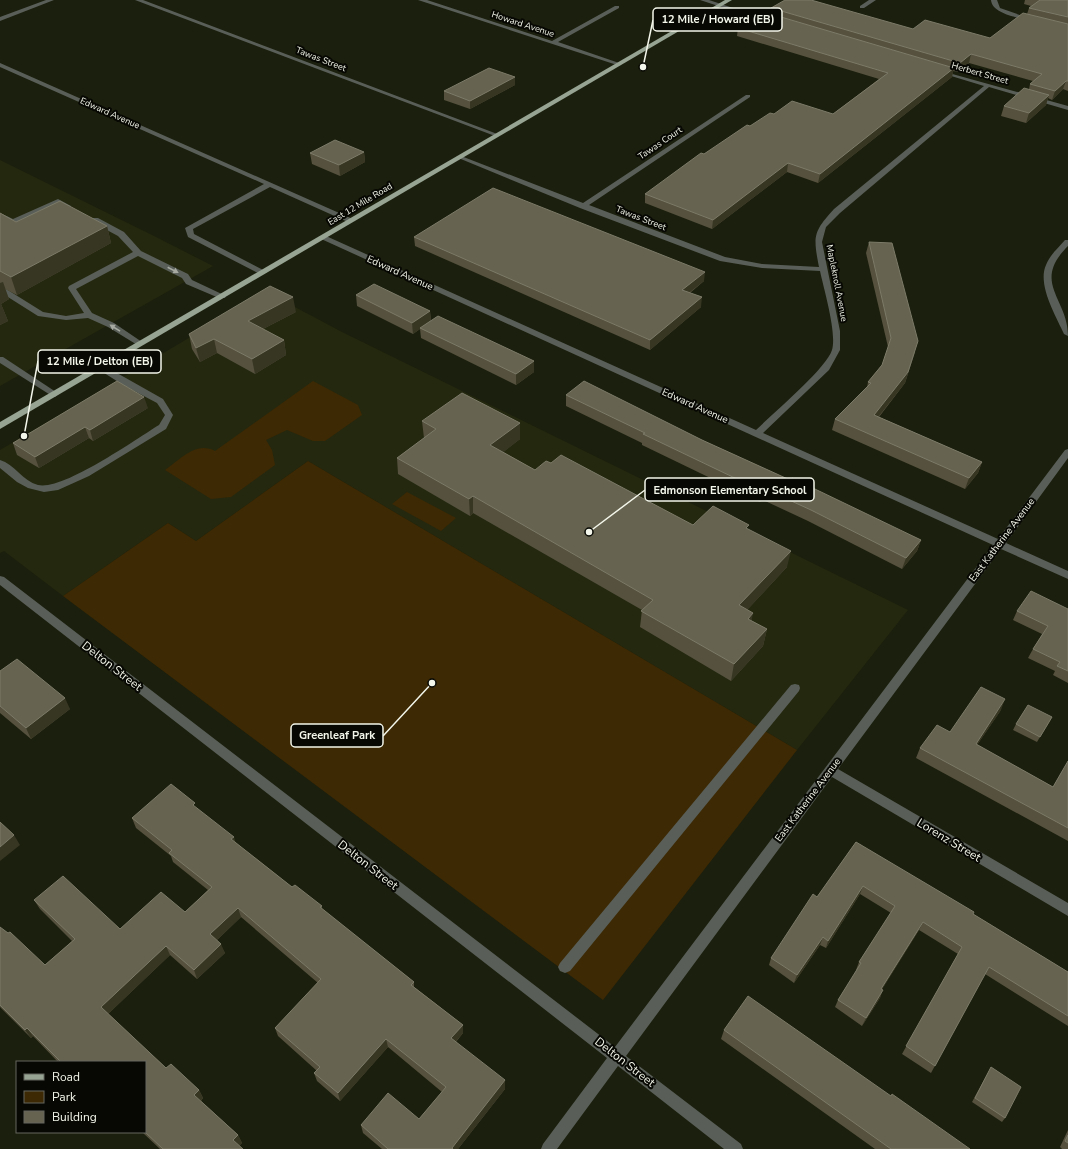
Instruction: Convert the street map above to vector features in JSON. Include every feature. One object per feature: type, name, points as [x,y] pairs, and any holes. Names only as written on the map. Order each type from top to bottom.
[{"type":"main road","name":"East 12 Mile Road","points":[[0,426],[729,0]]},
{"type":"street","points":[[0,19],[51,0]]},
{"type":"street","name":"Tawas Street","points":[[138,0],[497,135]]},
{"type":"street","name":"Howard Avenue","points":[[421,0],[619,64]]},
{"type":"street","points":[[703,0],[779,24]]},
{"type":"street","points":[[862,7],[873,0]]},
{"type":"street","points":[[994,0],[994,3],[998,9],[1041,23]]},
{"type":"street","points":[[552,43],[617,7]]},
{"type":"street","name":"Edward Avenue","points":[[0,65],[351,220]]},
{"type":"street","name":"Herbert Street","points":[[932,68],[1068,108]]},
{"type":"street","name":"Mapleknoll Avenue","points":[[757,434],[826,368],[833,358],[836,350],[836,331],[818,242],[820,233],[828,219],[988,85]]},
{"type":"street","name":"Tawas Court","points":[[583,206],[748,96]]},
{"type":"street","name":"Tawas Street","points":[[459,157],[722,259],[762,266],[823,269]]},
{"type":"street","points":[[263,272],[191,235],[188,228],[270,184]]},
{"type":"street","points":[[0,215],[13,222],[58,201],[72,208]]},
{"type":"street","points":[[86,216],[121,234],[138,253],[184,276],[189,282],[222,296]]},
{"type":"street","name":"Edward Avenue","points":[[323,238],[1068,575]]},
{"type":"street","points":[[1066,246],[1051,262],[1047,276],[1053,298],[1068,334]]},
{"type":"street","points":[[138,253],[72,288],[89,315],[111,326],[139,344]]},
{"type":"street","points":[[0,289],[41,314],[66,318],[89,315]]},
{"type":"street","points":[[0,359],[55,394]]},
{"type":"street","points":[[0,463],[30,485],[44,489],[66,485],[163,427],[169,415],[160,401],[126,383],[101,367]]},
{"type":"street","name":"East Katherine Avenue","points":[[548,1149],[1068,452]]},
{"type":"street","name":"Delton Street","points":[[0,580],[736,1149]]},
{"type":"street","points":[[565,967],[795,688]]},
{"type":"street","name":"Lorenz Street","points":[[831,770],[1068,910]]},
{"type":"shaded area","points":[[0,160],[154,236],[213,266],[0,386]]},
{"type":"shaded area","points":[[280,299],[342,332],[908,610],[797,750],[308,461],[196,541],[168,523],[63,596],[4,551],[0,553],[0,450],[246,304]]},
{"type":"green space","points":[[313,381],[358,405],[362,415],[325,441],[313,441],[287,430],[266,440],[272,450],[275,465],[231,497],[211,499],[165,470],[195,450],[208,448],[215,451]]},
{"type":"green space","points":[[308,461],[797,750],[603,1000],[63,596],[168,523],[196,541]]},
{"type":"green space","points":[[407,492],[456,518],[441,531],[392,504]]},
{"type":"building","points":[[785,0],[811,0],[913,29],[925,20],[990,38],[1023,13],[1068,24],[1068,81],[1066,81],[1055,91],[1030,84],[1042,74],[971,54],[960,63],[771,8]]},
{"type":"building","points":[[1040,0],[1068,0],[1068,17],[1029,8]]},
{"type":"building","points":[[764,12],[954,68],[820,174],[788,163],[713,220],[645,194],[701,153],[704,154],[747,125],[750,126],[770,113],[774,114],[792,101],[833,114],[888,73],[738,28]]},
{"type":"building","points":[[489,68],[515,77],[470,101],[444,91]]},
{"type":"building","points":[[1024,88],[1049,95],[1029,113],[1004,106]]},
{"type":"building","points":[[335,140],[364,152],[339,165],[310,153]]},
{"type":"building","points":[[493,188],[705,272],[682,290],[702,297],[650,340],[414,237]]},
{"type":"building","points":[[60,201],[107,226],[11,277],[0,271],[0,213],[16,222]]},
{"type":"building","points":[[869,242],[892,243],[918,341],[908,372],[874,415],[982,462],[969,478],[835,419],[871,383],[868,382],[882,365],[891,338]]},
{"type":"building","points":[[374,284],[430,311],[412,323],[356,295]]},
{"type":"building","points":[[270,286],[293,297],[248,321],[284,340],[252,359],[214,339],[196,348],[189,334]]},
{"type":"building","points":[[438,316],[534,361],[516,374],[420,328]]},
{"type":"building","points":[[117,381],[144,397],[90,430],[85,427],[35,457],[13,443]]},
{"type":"building","points":[[584,381],[702,440],[790,480],[792,478],[921,540],[906,558],[811,510],[765,489],[762,491],[566,395]]},
{"type":"building","points":[[462,393],[520,423],[490,445],[535,470],[546,461],[551,463],[561,455],[693,525],[713,506],[749,525],[746,528],[791,551],[739,605],[753,613],[748,619],[767,629],[734,664],[641,611],[653,600],[473,496],[469,499],[397,458],[436,429],[422,421]]},
{"type":"building","points":[[1031,591],[1068,609],[1068,671],[1057,666],[1060,662],[1033,649],[1048,626],[1017,611]]},
{"type":"building","points":[[17,659],[65,698],[26,728],[0,706],[0,671]]},
{"type":"building","points":[[981,687],[1005,699],[976,744],[1053,787],[1068,761],[1068,828],[920,748],[937,725],[950,732]]},
{"type":"building","points":[[1028,705],[1052,717],[1040,737],[1016,724]]},
{"type":"building","points":[[171,784],[195,803],[193,805],[234,837],[231,839],[292,887],[295,885],[322,906],[320,907],[414,982],[411,985],[463,1025],[451,1038],[505,1080],[452,1148],[453,1149],[388,1149],[361,1125],[388,1093],[419,1119],[446,1087],[386,1039],[338,1093],[314,1073],[320,1067],[275,1028],[321,979],[238,908],[210,934],[221,944],[194,970],[166,946],[101,1007],[166,1068],[171,1064],[199,1090],[194,1095],[238,1135],[233,1140],[243,1149],[163,1149],[146,1133],[146,1061],[60,1061],[27,1028],[25,1030],[0,1005],[0,927],[8,933],[10,932],[45,965],[75,939],[34,900],[63,876],[120,929],[161,892],[185,912],[212,887],[169,853],[172,850],[132,818]]},
{"type":"building","points":[[0,822],[14,835],[0,847]]},
{"type":"building","points":[[856,842],[974,912],[973,914],[1068,972],[1068,1016],[989,967],[935,1066],[906,1046],[962,947],[923,922],[881,989],[883,990],[866,1018],[838,1000],[861,963],[859,962],[895,906],[863,886],[828,941],[823,937],[797,975],[771,958],[813,894],[817,897]]},
{"type":"building","points":[[748,996],[970,1149],[891,1149],[724,1030]]},
{"type":"building","points":[[991,1067],[1021,1087],[1005,1118],[975,1098]]},
{"type":"building","points":[[1068,1135],[1068,1143],[1065,1141]]},
{"type":"place","name":"12 Mile / Howard (EB)","points":[[643,67]]},
{"type":"place","name":"12 Mile / Delton (EB)","points":[[24,436]]},
{"type":"place","name":"Edmonson Elementary School","points":[[589,532]]},
{"type":"place","name":"Greenleaf Park","points":[[432,683]]}]
